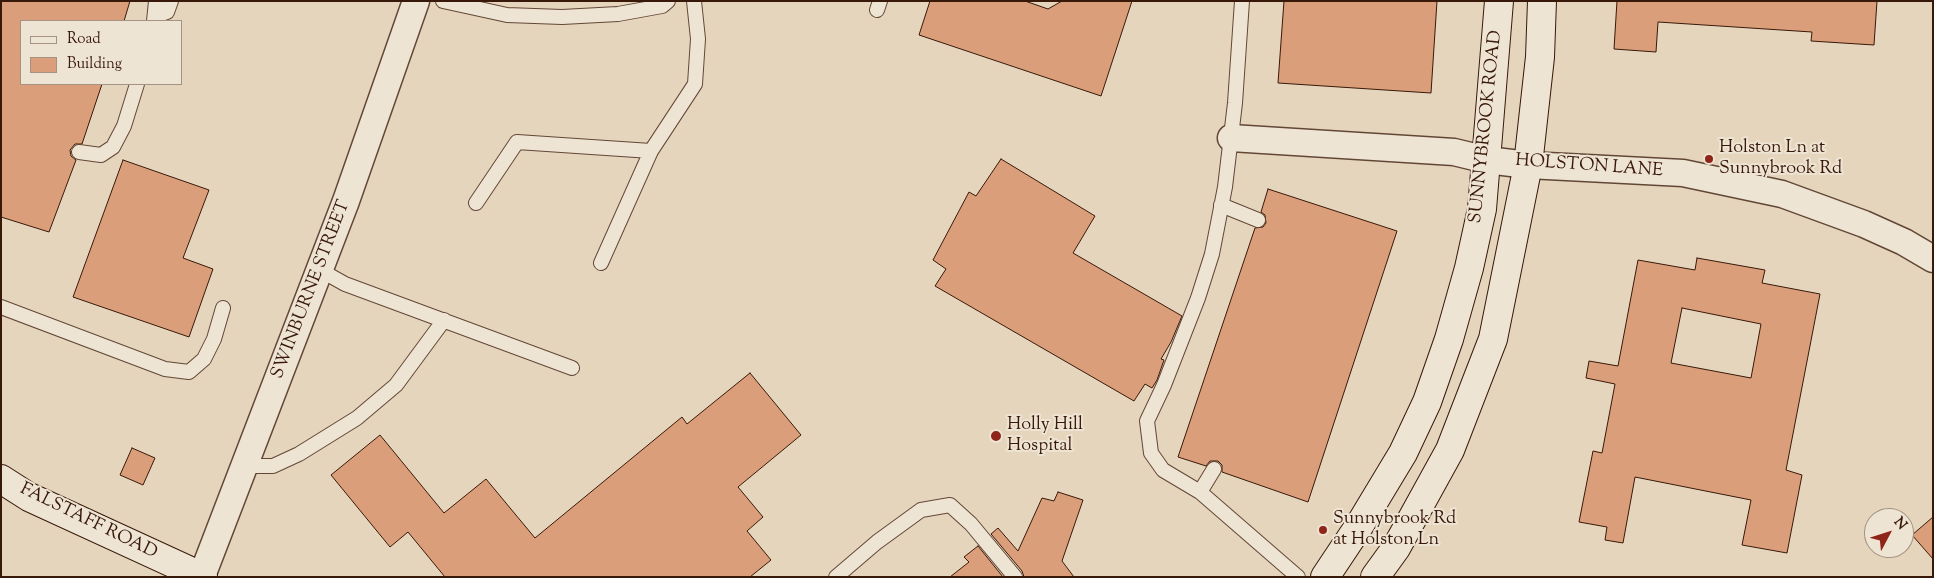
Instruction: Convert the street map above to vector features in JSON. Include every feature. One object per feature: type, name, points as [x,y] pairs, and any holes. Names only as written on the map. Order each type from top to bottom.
[{"type":"main road","name":"SUNNYBROOK ROAD","points":[[1324,577],[1360,526],[1403,453],[1427,402],[1449,340],[1469,268],[1482,208],[1499,1]]},
{"type":"main road","points":[[1375,577],[1396,548],[1450,450],[1493,339],[1528,164],[1540,57],[1542,1]]},
{"type":"main road","name":"FALSTAFF ROAD","points":[[1,479],[29,497],[202,577]]},
{"type":"street","name":"SWINBURNE STREET","points":[[202,577],[320,270],[416,1]]},
{"type":"street","name":"HOLSTON LANE","points":[[1231,138],[1454,152],[1487,160],[1528,164],[1683,173],[1782,194],[1864,224],[1904,242],[1933,259]]},
{"type":"lane","points":[[156,1],[155,18],[167,12],[171,1]]},
{"type":"lane","points":[[443,1],[507,15],[562,17],[635,6],[662,6],[668,1]]},
{"type":"lane","points":[[601,263],[651,151],[695,84],[698,39],[694,1]]},
{"type":"lane","points":[[1242,1],[1231,138],[1212,254],[1198,298],[1164,385],[1147,421],[1151,453],[1163,470],[1200,492],[1298,577]]},
{"type":"lane","points":[[79,152],[101,155],[113,148],[124,126],[136,85]]},
{"type":"lane","points":[[476,203],[517,142],[651,151]]},
{"type":"lane","points":[[1221,205],[1258,220]]},
{"type":"lane","points":[[320,270],[345,284],[572,368]]},
{"type":"lane","points":[[1,307],[165,369],[189,372],[204,359],[214,339],[223,308]]},
{"type":"lane","points":[[245,466],[273,466],[299,454],[357,418],[396,385],[444,320]]},
{"type":"lane","points":[[1200,492],[1214,469]]},
{"type":"lane","points":[[836,577],[877,542],[921,510],[950,505],[971,524],[1015,577]]},
{"type":"building","points":[[1,1],[130,1],[124,20],[20,20],[20,85],[102,85],[82,144],[75,144],[70,150],[71,156],[76,160],[49,232],[1,217]]},
{"type":"building","points":[[930,1],[1025,1],[1048,9],[1062,1],[1132,1],[1101,96],[919,35]]},
{"type":"building","points":[[1284,1],[1437,1],[1431,93],[1278,83]]},
{"type":"building","points":[[1617,1],[1877,1],[1874,45],[1811,41],[1812,32],[1658,22],[1656,52],[1614,49]]},
{"type":"building","points":[[1001,159],[1095,216],[1073,253],[1182,316],[1171,342],[1161,359],[1164,360],[1157,380],[1152,388],[1145,384],[1134,401],[935,286],[946,269],[933,260],[969,192],[976,196]]},
{"type":"building","points":[[123,160],[209,190],[183,258],[213,269],[189,337],[73,297]]},
{"type":"building","points":[[1268,189],[1397,231],[1308,502],[1222,472],[1222,465],[1218,461],[1210,461],[1206,466],[1178,457],[1255,228],[1263,227],[1266,223],[1265,215],[1261,212]]},
{"type":"building","points":[[1697,258],[1765,270],[1762,283],[1820,294],[1786,470],[1802,475],[1787,553],[1742,545],[1751,500],[1635,477],[1623,543],[1605,540],[1607,527],[1579,522],[1593,451],[1602,453],[1615,384],[1586,378],[1589,361],[1618,366],[1638,260],[1695,270]],"holes":[[[1682,308],[1761,324],[1751,378],[1671,363]]]},
{"type":"building","points":[[750,373],[801,435],[738,487],[763,517],[747,531],[771,560],[750,577],[445,577],[408,532],[390,547],[331,475],[380,435],[444,513],[486,479],[535,538],[682,417],[687,424]]},
{"type":"building","points":[[132,448],[155,458],[143,485],[120,475]]},
{"type":"building","points":[[1058,492],[1083,500],[1062,561],[1074,577],[1024,577],[1022,571],[991,534],[998,528],[1018,551],[1042,498],[1054,501]]},
{"type":"building","points":[[1933,517],[1933,559],[1914,537],[1914,533]]},
{"type":"building","points":[[978,546],[1003,577],[950,577],[969,562],[964,557]]},
{"type":"place","name":"Holston Ln at Sunnybrook Rd","points":[[1709,159]]},
{"type":"place","name":"Holly Hill Hospital","points":[[996,436]]},
{"type":"place","name":"Sunnybrook Rd at Holston Ln","points":[[1323,530]]}]
